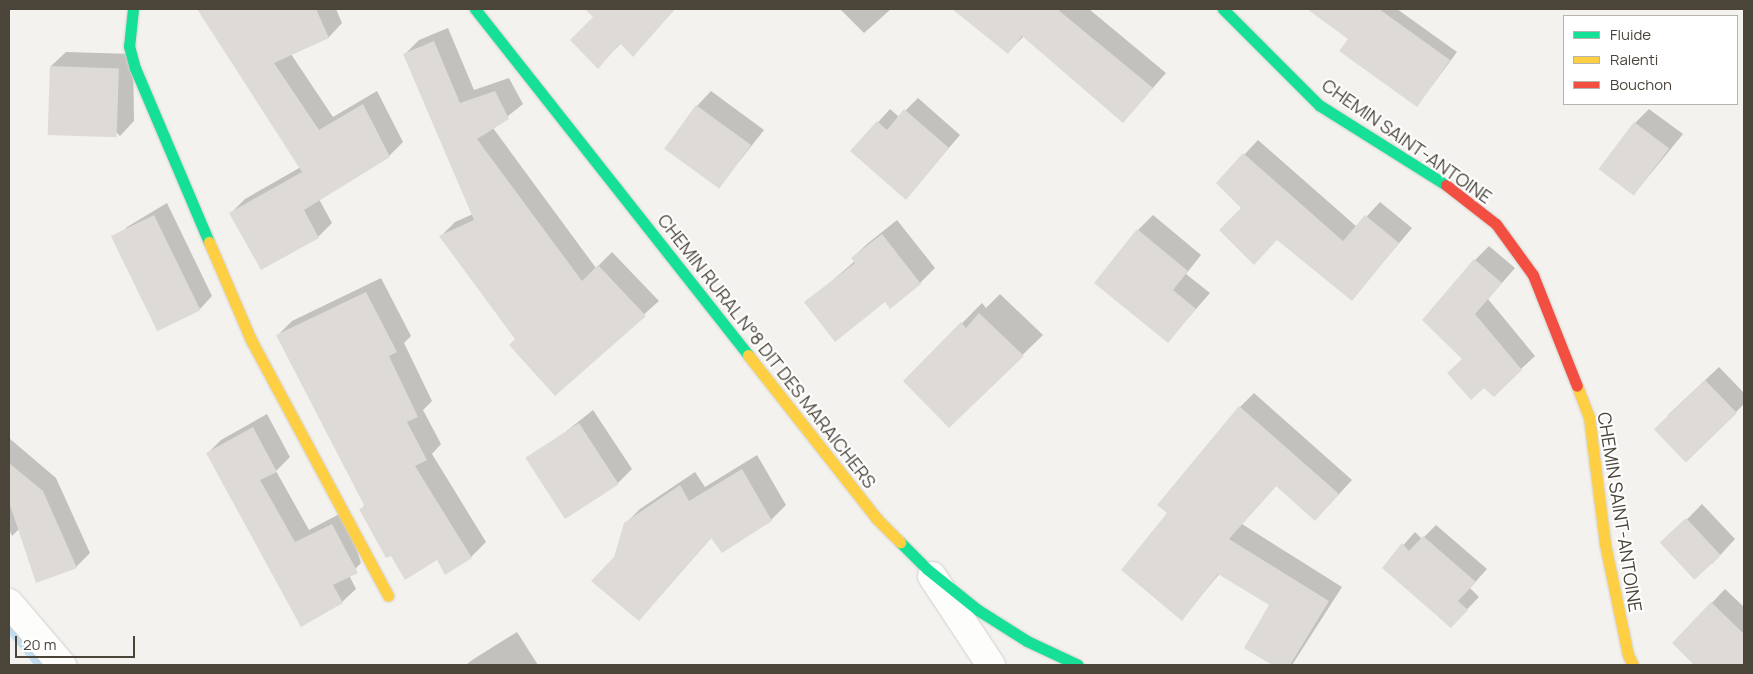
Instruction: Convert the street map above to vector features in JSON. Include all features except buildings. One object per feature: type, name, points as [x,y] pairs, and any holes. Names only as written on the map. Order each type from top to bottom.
[{"type":"street","points":[[133,9],[130,46],[135,68],[251,340],[388,596]]},
{"type":"street","name":"CHEMIN RURAL N°8 DIT DES MARAICHERS","points":[[475,9],[877,519],[927,569],[978,610],[1027,641],[1078,665]]},
{"type":"street","name":"CHEMIN SAINT-ANTOINE","points":[[1223,9],[1319,105],[1447,186],[1496,224],[1533,275],[1589,417],[1605,544],[1628,655],[1633,665]]},
{"type":"street","points":[[927,569],[991,665]]},
{"type":"street","points":[[9,602],[62,665]]},
{"type":"waterway","points":[[9,625],[42,665]]},
{"type":"traffic: fast","points":[[133,9],[129,46],[135,68],[209,242]]},
{"type":"traffic: fast","points":[[475,9],[748,355]]},
{"type":"traffic: fast","points":[[1223,9],[1319,105],[1446,185]]},
{"type":"traffic: fast","points":[[900,542],[927,569],[978,610],[1027,641],[1078,665]]},
{"type":"traffic: slow","points":[[209,242],[251,340],[388,596]]},
{"type":"traffic: slow","points":[[748,355],[877,519],[900,542]]},
{"type":"traffic: slow","points":[[1577,386],[1589,417],[1605,544],[1628,655],[1633,665]]},
{"type":"traffic: jam","points":[[1446,185],[1496,224],[1533,275],[1577,386]]}]
